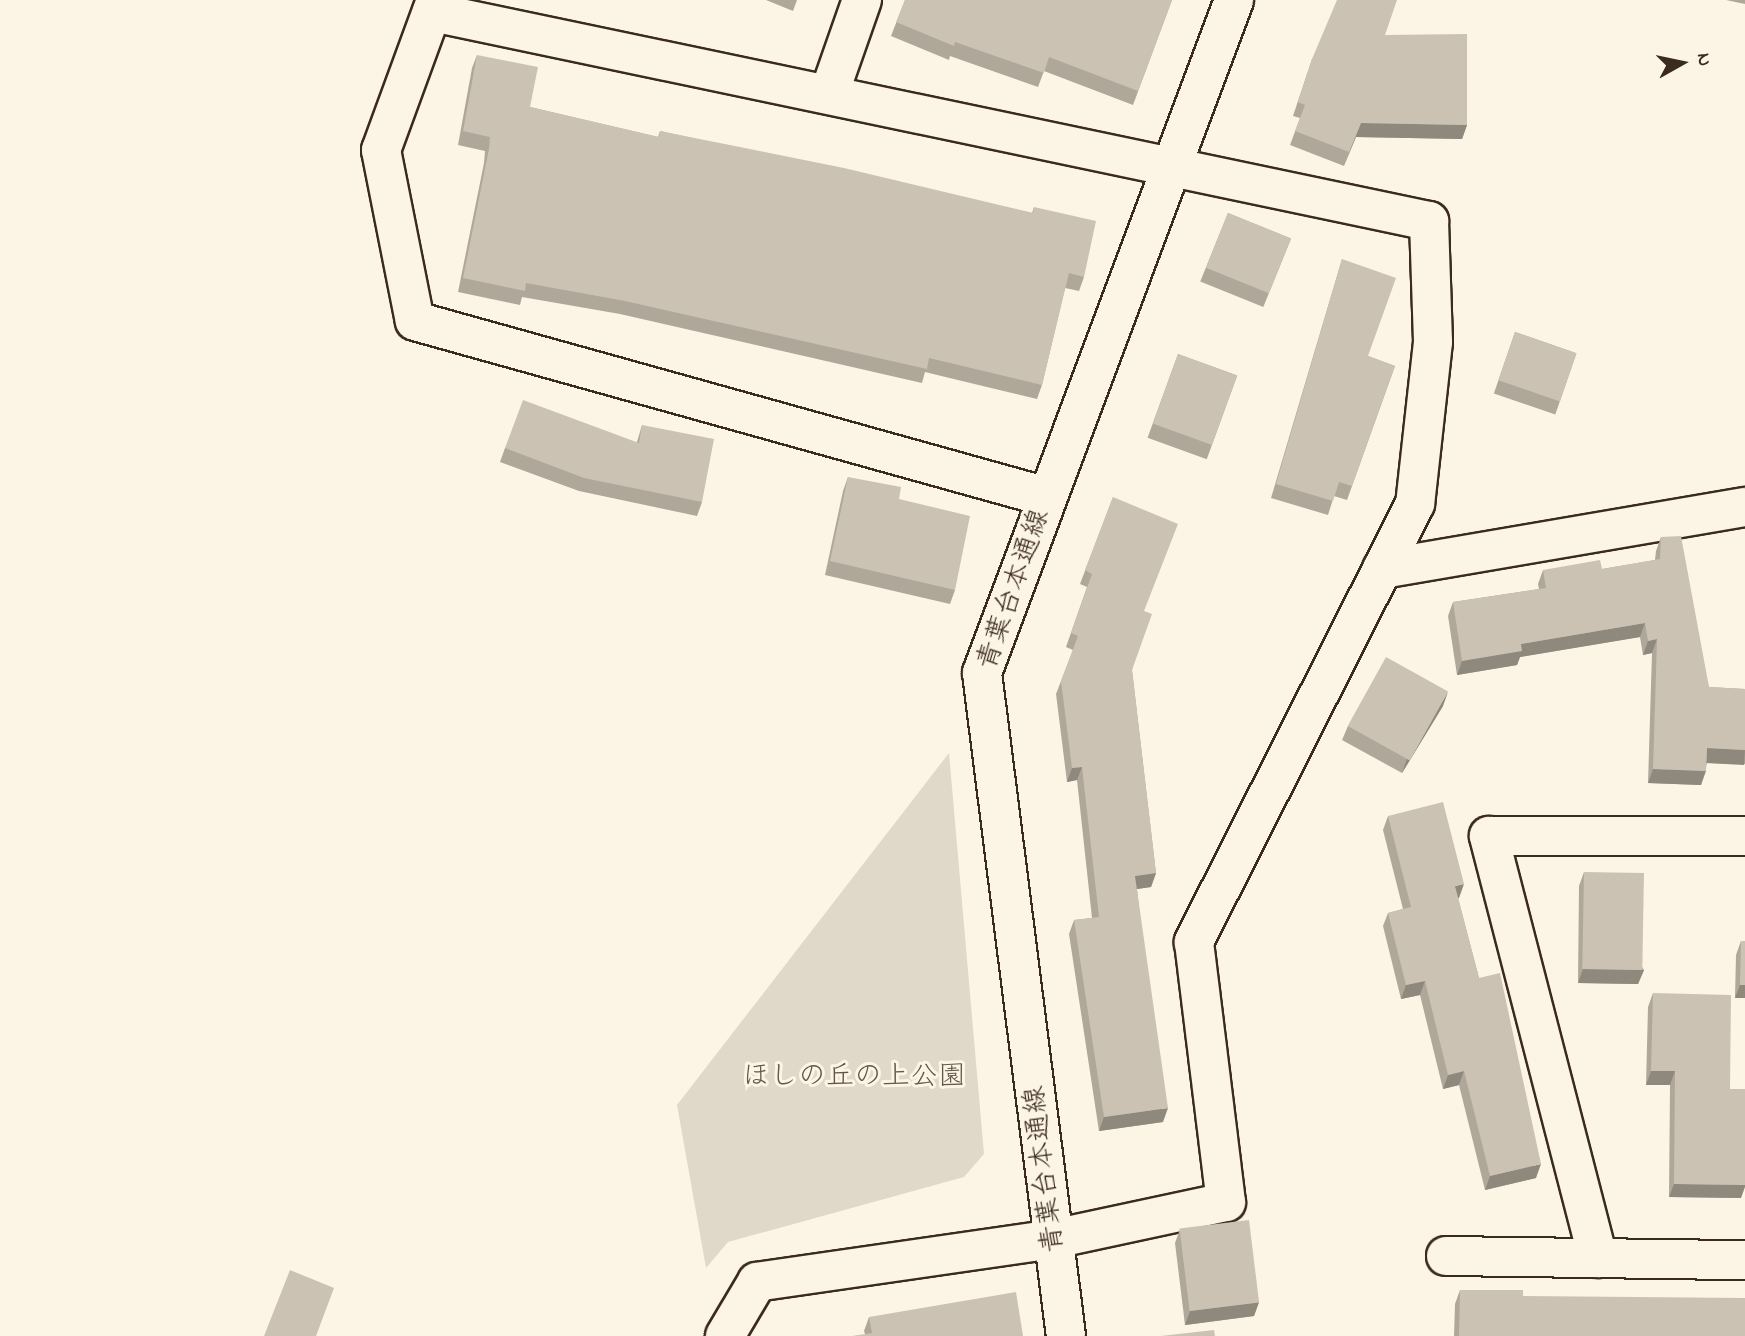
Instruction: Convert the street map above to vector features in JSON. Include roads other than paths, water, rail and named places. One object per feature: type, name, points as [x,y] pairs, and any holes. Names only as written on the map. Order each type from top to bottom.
[{"type":"street","points":[[829,94],[862,0]]},
{"type":"street","name":"青葉台本通線","points":[[1066,1336],[982,673],[1170,164],[1234,0]]},
{"type":"street","points":[[725,1336],[757,1282],[1055,1239],[1226,1202],[1194,942],[1415,504],[1433,342],[1429,221],[1170,164],[829,94],[434,6],[381,150],[415,321],[1047,497]]},
{"type":"street","points":[[1382,569],[1745,507]]},
{"type":"street","points":[[1598,1258],[1489,836],[1745,836]]},
{"type":"street","points":[[1446,1256],[1745,1260]]},
{"type":"park label","name":"ほしの丘の上公園","points":[[854,1078]]}]
